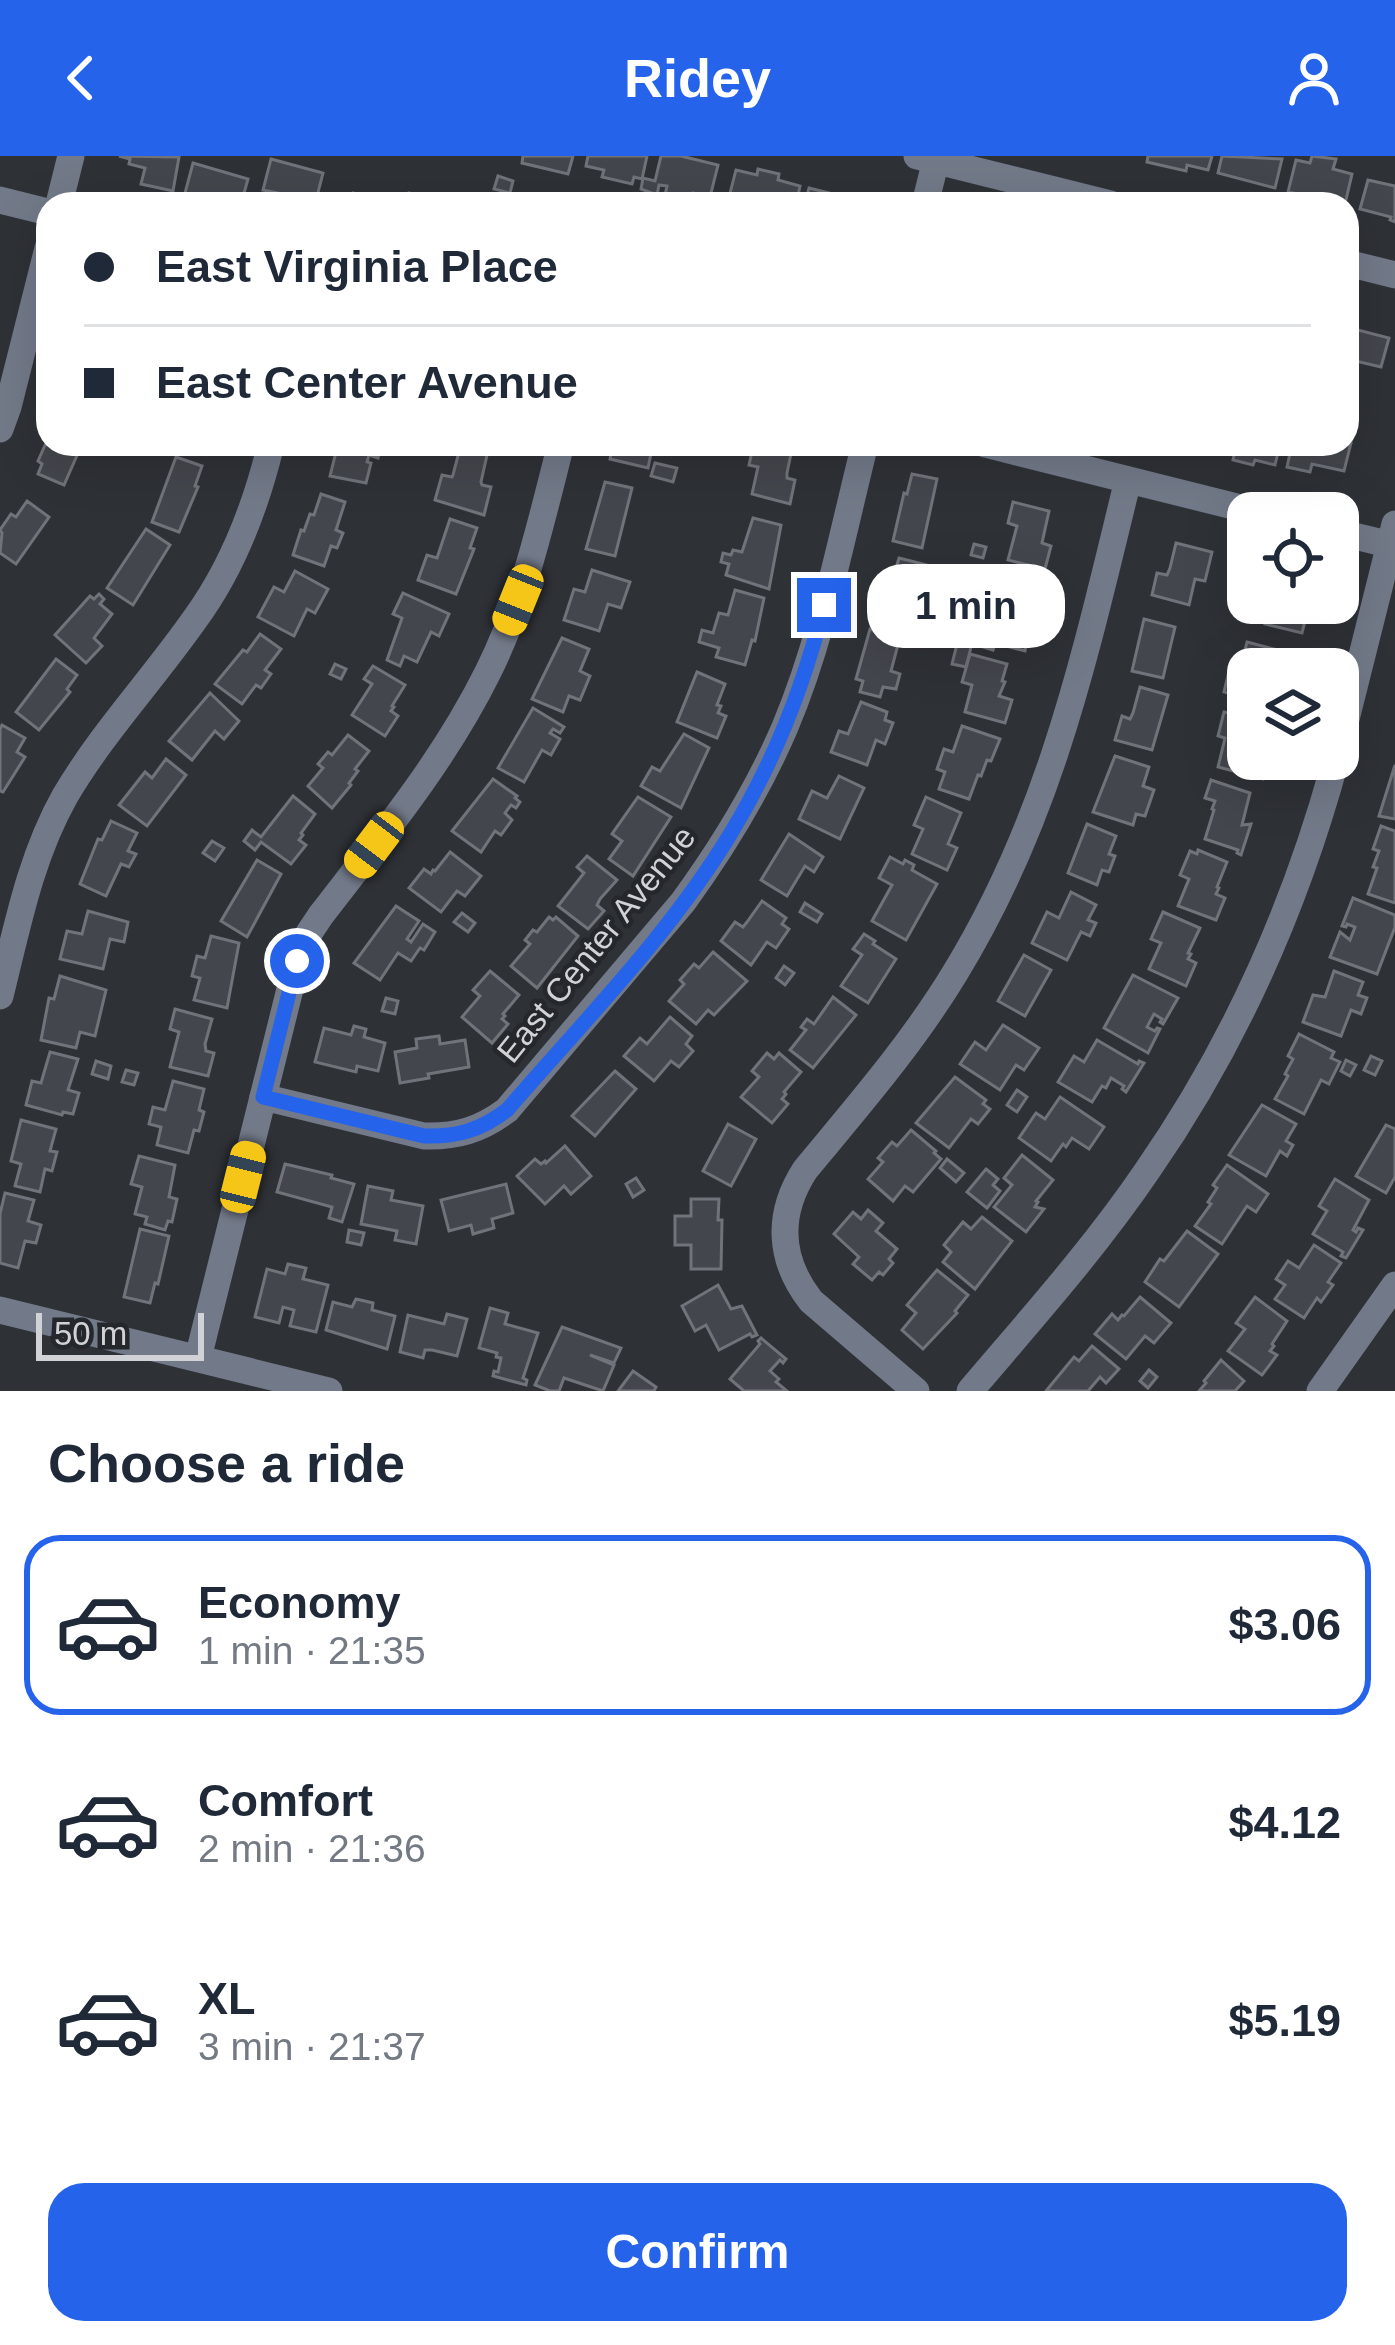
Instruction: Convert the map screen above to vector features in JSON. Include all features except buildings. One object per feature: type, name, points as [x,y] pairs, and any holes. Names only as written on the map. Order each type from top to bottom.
[{"type":"street","points":[[62,192],[71,156]]},
{"type":"street","points":[[926,192],[930,158],[1064,192]]},
{"type":"street","points":[[0,200],[36,209]]},
{"type":"street","points":[[1359,265],[1395,274]]},
{"type":"street","points":[[0,429],[36,296]]},
{"type":"street","points":[[0,996],[29,880],[63,799],[197,618],[223,575],[269,456]]},
{"type":"street","points":[[198,1358],[297,961],[309,933],[428,776],[488,673],[531,562],[558,456]]},
{"type":"street","name":"East Center Avenue","points":[[263,1097],[424,1136],[471,1132],[507,1110],[683,902],[751,799],[786,724],[814,646],[862,456]]},
{"type":"street","points":[[1033,456],[1227,504]]},
{"type":"street","points":[[916,1391],[798,1285],[784,1240],[785,1213],[805,1170],[926,1018],[1008,875],[1067,721],[1128,480]]},
{"type":"street","points":[[1359,534],[1393,538],[1359,670]]},
{"type":"street","points":[[970,1391],[1107,1227],[1186,1113],[1280,928],[1329,780]]},
{"type":"street","points":[[1320,1391],[1395,1285]]},
{"type":"street","points":[[0,1310],[329,1391]]},
{"type":"route","points":[[297,961],[263,1097],[424,1136],[471,1132],[490,1123],[507,1110],[708,869],[770,762],[801,685],[824,605]]}]
